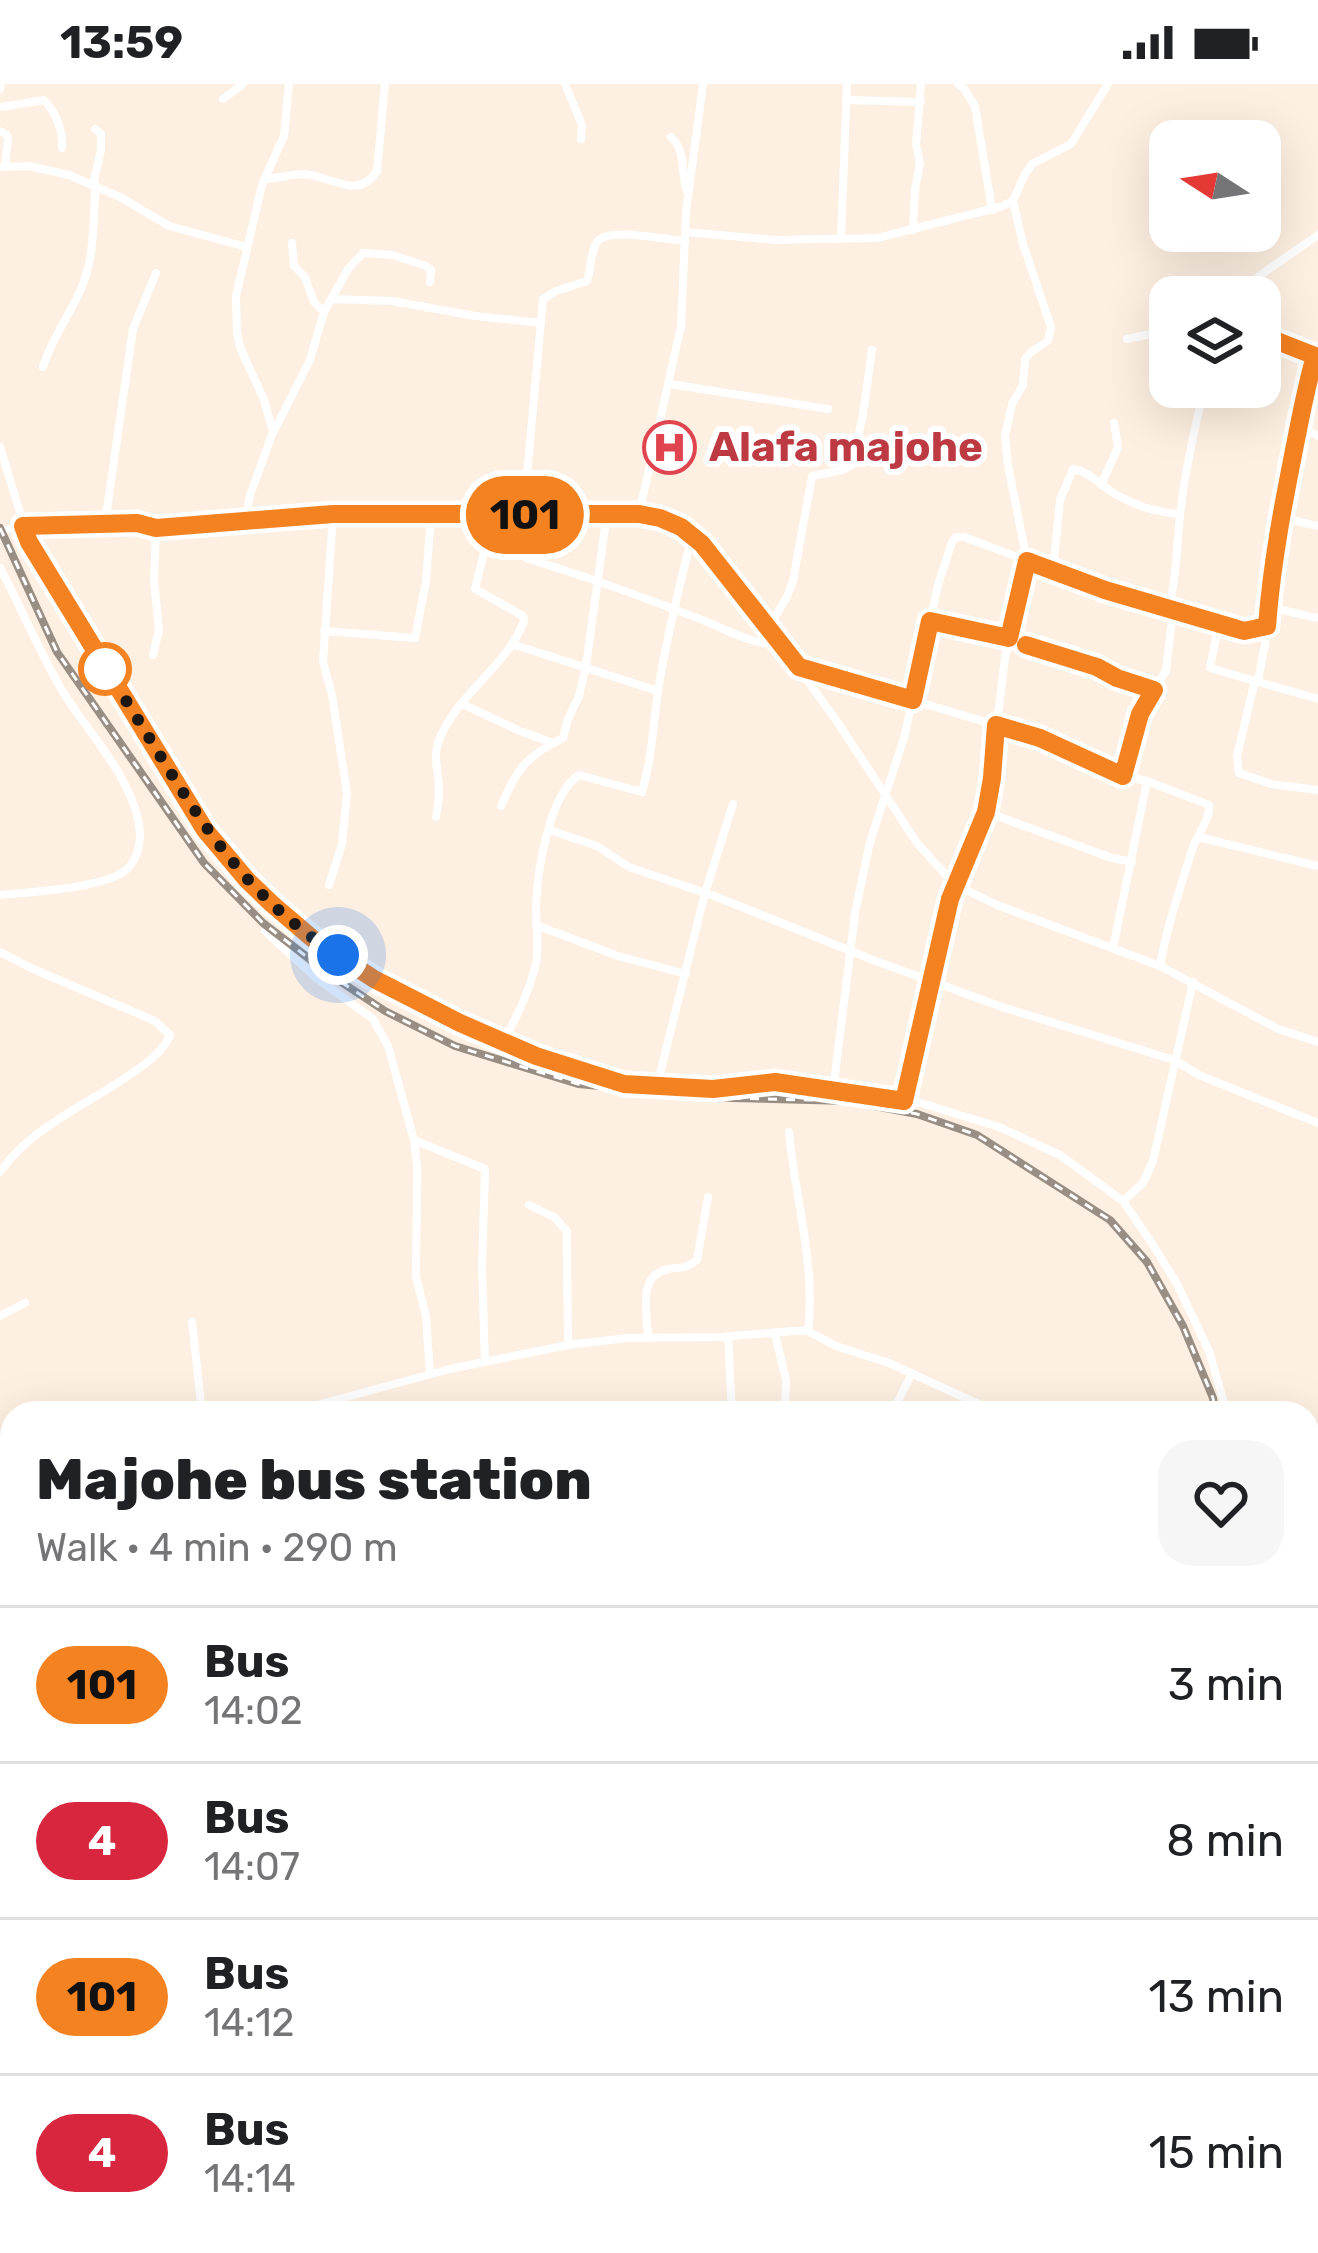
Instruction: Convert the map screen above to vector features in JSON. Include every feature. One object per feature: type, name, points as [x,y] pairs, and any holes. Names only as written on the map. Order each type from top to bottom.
[{"type":"street","points":[[223,99],[243,84]]},
{"type":"street","points":[[273,432],[237,333],[237,283],[264,179],[284,136],[289,84]]},
{"type":"street","points":[[264,179],[303,174],[357,187],[369,183],[377,171],[385,84]]},
{"type":"street","points":[[566,84],[582,125],[581,139]]},
{"type":"street","points":[[639,514],[682,326],[688,196],[703,84]]},
{"type":"street","points":[[841,238],[847,84]]},
{"type":"street","points":[[913,230],[921,84]]},
{"type":"street","points":[[958,84],[975,106],[992,210]]},
{"type":"street","points":[[904,1101],[955,884],[986,812],[1009,638],[1027,561],[1005,437],[1012,404],[1023,385],[1025,359],[1048,341],[1051,327],[1013,201],[1032,164],[1063,150],[1078,136],[1108,84]]},
{"type":"street","points":[[0,107],[44,100],[57,122],[62,148]]},
{"type":"street","points":[[846,100],[921,102]]},
{"type":"street","points":[[43,367],[90,262],[94,185],[103,138],[95,129]]},
{"type":"street","points":[[0,131],[8,139],[2,166],[48,169],[94,185],[169,226],[248,247]]},
{"type":"street","points":[[671,137],[681,149],[688,196]]},
{"type":"street","points":[[783,644],[756,643],[522,556],[529,432],[545,297],[589,279],[602,237],[624,233],[775,240],[878,238],[1013,201]]},
{"type":"street","points":[[1259,276],[1318,235]]},
{"type":"street","points":[[292,243],[293,266],[305,277],[314,302],[324,312]]},
{"type":"street","points":[[245,521],[273,432],[310,360],[324,312],[348,269],[363,253],[392,255],[426,266],[431,270],[430,282]]},
{"type":"street","points":[[105,523],[131,337],[156,273]]},
{"type":"street","points":[[331,298],[392,301],[541,323]]},
{"type":"street","points":[[1127,339],[1149,334]]},
{"type":"street","points":[[1281,342],[1317,354],[1305,388],[1280,516],[1267,626],[1246,710],[1239,772],[1271,784],[1318,790]]},
{"type":"street","points":[[770,627],[793,581],[812,476],[848,468],[855,457],[872,350]]},
{"type":"street","points":[[670,384],[828,409]]},
{"type":"street","points":[[1123,776],[1140,714],[1166,671],[1180,514],[1200,408]]},
{"type":"street","points":[[1101,485],[1116,454],[1114,423]]},
{"type":"street","points":[[1299,427],[1318,436]]},
{"type":"street","points":[[0,447],[29,542],[177,786],[205,830],[247,880],[313,939],[374,979],[503,1042],[624,1084],[713,1089],[765,1082],[904,1101],[959,1113],[1060,1155],[1123,1201],[1176,1282],[1209,1351],[1224,1401]]},
{"type":"street","points":[[1053,571],[1056,519],[1070,473],[1077,468],[1144,509],[1180,514]]},
{"type":"street","points":[[502,806],[522,766],[537,751],[563,738],[579,695],[607,513]]},
{"type":"street","points":[[0,531],[105,523],[156,528],[333,514],[607,513],[660,518],[692,535],[713,556],[783,644],[917,843],[955,884],[997,905],[1160,966],[1278,1029],[1318,1042]]},
{"type":"street","points":[[329,885],[342,844],[346,794],[323,662],[333,514]]},
{"type":"street","points":[[324,631],[415,638],[431,515]]},
{"type":"street","points":[[436,817],[438,744],[462,704],[522,628],[523,616],[475,590],[493,516]]},
{"type":"street","points":[[1280,516],[1318,526]]},
{"type":"street","points":[[153,655],[159,630],[156,528]]},
{"type":"street","points":[[503,1042],[535,966],[537,889],[549,830],[563,794],[579,776],[642,792],[692,535]]},
{"type":"street","points":[[833,1090],[869,842],[904,738],[945,562],[956,537],[1170,611],[1244,631],[1267,626]]},
{"type":"street","points":[[0,568],[41,654],[126,788],[140,835],[134,862],[115,877],[0,895]]},
{"type":"street","points":[[1268,607],[1318,618]]},
{"type":"street","points":[[930,621],[1009,638],[1154,690]]},
{"type":"street","points":[[1219,623],[1210,668],[1318,699]]},
{"type":"street","points":[[512,644],[658,691]]},
{"type":"street","points":[[799,667],[1040,738],[1123,776],[1209,805],[1210,814],[1170,918],[1160,966]]},
{"type":"street","points":[[462,704],[553,742]]},
{"type":"street","points":[[1113,948],[1148,781]]},
{"type":"street","points":[[657,1086],[705,893],[733,804]]},
{"type":"street","points":[[986,812],[1112,859],[1132,862]]},
{"type":"street","points":[[549,830],[597,846],[629,867],[850,951],[1002,1006],[1174,1060],[1318,1124]]},
{"type":"street","points":[[1198,837],[1318,866]]},
{"type":"street","points":[[536,925],[618,956],[686,974]]},
{"type":"street","points":[[266,931],[378,1024],[388,1046],[414,1140],[416,1276],[427,1317],[430,1375]]},
{"type":"street","points":[[0,970],[4,954],[155,1022],[170,1035],[138,1068],[34,1136],[0,1172]]},
{"type":"street","points":[[1123,1201],[1143,1183],[1154,1161],[1193,982]]},
{"type":"street","points":[[789,1132],[812,1285],[808,1331]]},
{"type":"street","points":[[414,1140],[485,1169],[485,1362]]},
{"type":"street","points":[[648,1337],[650,1278],[658,1271],[688,1268],[697,1261],[708,1197]]},
{"type":"street","points":[[530,1205],[554,1217],[567,1231],[568,1345]]},
{"type":"street","points":[[0,1316],[25,1303]]},
{"type":"street","points":[[192,1322],[201,1401]]},
{"type":"street","points":[[332,1401],[568,1345],[808,1331],[972,1401]]},
{"type":"street","points":[[775,1334],[785,1401]]},
{"type":"street","points":[[728,1336],[731,1401]]},
{"type":"street","points":[[898,1401],[912,1373]]},
{"type":"railway","points":[[0,528],[57,652],[204,863],[263,923],[329,974],[385,1011],[455,1046],[578,1084],[732,1098],[848,1101],[917,1114],[977,1135],[1110,1220],[1147,1262],[1183,1326],[1213,1401]]},
{"type":"bus line","name":"101","points":[[1026,645],[1154,690],[1143,705],[1123,776],[1040,738],[996,725],[986,812],[950,899],[904,1101],[775,1082],[713,1089],[624,1084],[536,1056],[415,1001],[313,939],[272,904],[205,830],[23,526],[137,523],[156,528],[333,514],[620,513],[660,518],[702,544],[799,667],[913,700],[930,621],[1009,638],[1027,561],[1154,606],[1244,631],[1267,626],[1280,512],[1315,356],[1281,343]]},
{"type":"place","name":"Alafa majohe","points":[[670,447]]},
{"type":"route","points":[[105,669],[205,830],[234,866],[272,904],[338,955]]}]
